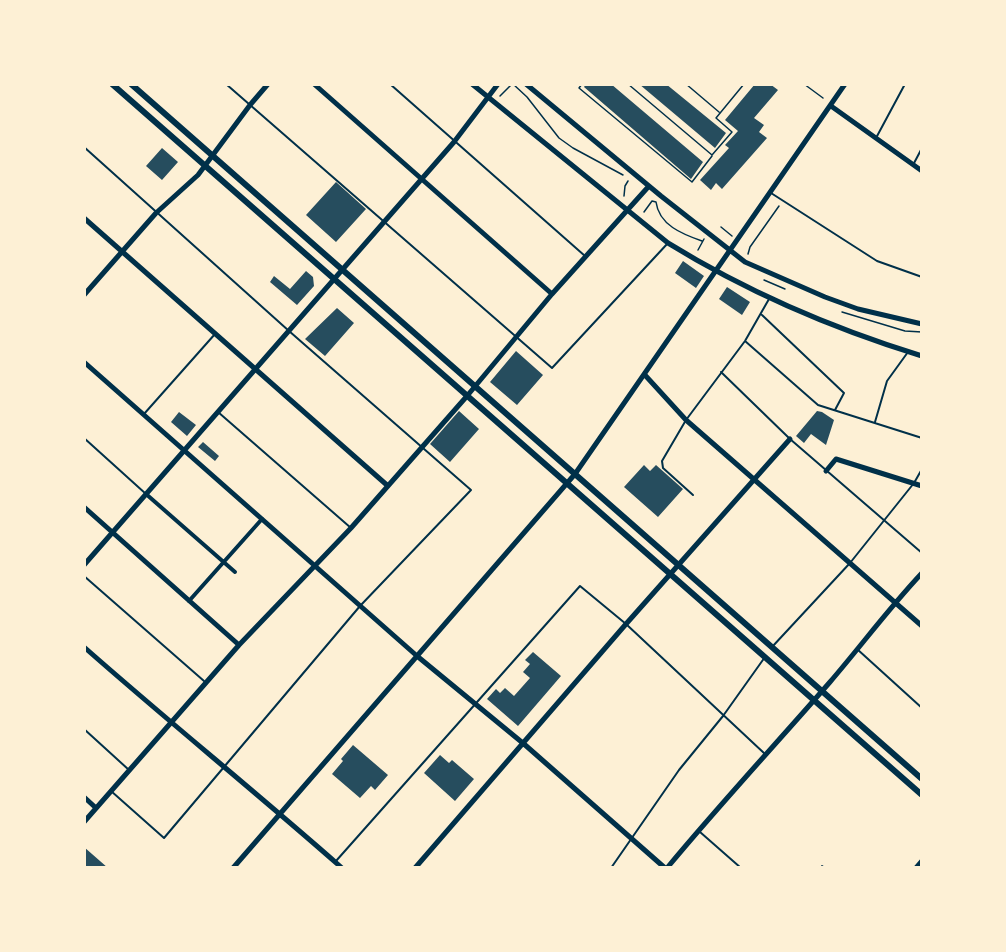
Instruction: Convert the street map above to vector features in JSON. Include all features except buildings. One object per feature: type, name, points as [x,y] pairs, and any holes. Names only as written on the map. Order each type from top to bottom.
[{"type":"street","points":[[112,84],[922,795]]},
{"type":"street","points":[[131,84],[922,779]]},
{"type":"street","points":[[84,295],[156,213],[206,166],[268,84]]},
{"type":"street","points":[[314,84],[552,294]]},
{"type":"street","points":[[472,84],[668,243],[769,299],[827,324],[922,356]]},
{"type":"street","points":[[84,565],[454,142],[498,84]]},
{"type":"street","points":[[526,84],[729,251],[752,266],[858,309],[922,324]]},
{"type":"street","points":[[233,868],[568,483],[845,84]]},
{"type":"street","points":[[831,106],[922,171]]},
{"type":"street","points":[[84,822],[239,645],[351,528],[467,396],[585,256],[649,186]]},
{"type":"street","points":[[84,218],[388,486]]},
{"type":"street","points":[[84,362],[417,656],[524,744],[666,868],[822,691],[895,602],[922,573]]},
{"type":"street","points":[[644,374],[686,420],[922,626]]},
{"type":"street","points":[[415,868],[670,573],[790,439]]},
{"type":"street","points":[[826,471],[836,459],[922,486]]},
{"type":"street","points":[[146,494],[235,572]]},
{"type":"street","points":[[84,507],[239,645]]},
{"type":"street","points":[[189,601],[262,519]]},
{"type":"street","points":[[84,647],[171,724],[342,868]]},
{"type":"street","points":[[84,797],[96,808]]},
{"type":"street","points":[[916,868],[922,861]]},
{"type":"lane","points":[[226,84],[552,368],[668,243]]},
{"type":"lane","points":[[390,84],[585,256]]},
{"type":"lane","points":[[876,138],[905,84]]},
{"type":"lane","points":[[84,147],[471,490],[360,606],[164,838],[111,791]]},
{"type":"lane","points":[[913,165],[922,148]]},
{"type":"lane","points":[[771,193],[877,261],[922,277]]},
{"type":"lane","points":[[693,495],[663,468],[662,461],[686,420],[745,341],[769,299]]},
{"type":"lane","points":[[761,315],[844,393],[835,410]]},
{"type":"lane","points":[[144,414],[215,334]]},
{"type":"lane","points":[[745,341],[818,405],[922,438]]},
{"type":"lane","points":[[875,422],[887,381],[909,351]]},
{"type":"lane","points":[[721,372],[790,439],[922,553]]},
{"type":"lane","points":[[218,412],[351,528]]},
{"type":"lane","points":[[84,438],[146,494]]},
{"type":"lane","points":[[772,647],[850,563],[914,483],[922,469]]},
{"type":"lane","points":[[84,576],[207,683]]},
{"type":"lane","points":[[336,862],[580,586],[626,624],[765,754]]},
{"type":"lane","points":[[857,649],[922,708]]},
{"type":"lane","points":[[611,868],[679,770],[723,716],[765,657]]},
{"type":"lane","points":[[84,729],[129,771]]},
{"type":"lane","points":[[699,830],[741,868]]},
{"type":"path","points":[[498,98],[512,84],[527,97],[559,138],[629,179],[624,186],[624,197]]},
{"type":"path","points":[[582,84],[579,88],[692,182],[732,132],[716,118],[744,84]]},
{"type":"path","points":[[628,84],[712,155]]},
{"type":"path","points":[[686,84],[720,113]]},
{"type":"path","points":[[804,84],[823,98]]},
{"type":"path","points":[[644,212],[652,201],[656,202],[658,213],[665,221],[682,234],[702,241]]},
{"type":"path","points":[[748,255],[750,248],[780,206]]},
{"type":"path","points":[[698,251],[705,238]]}]
